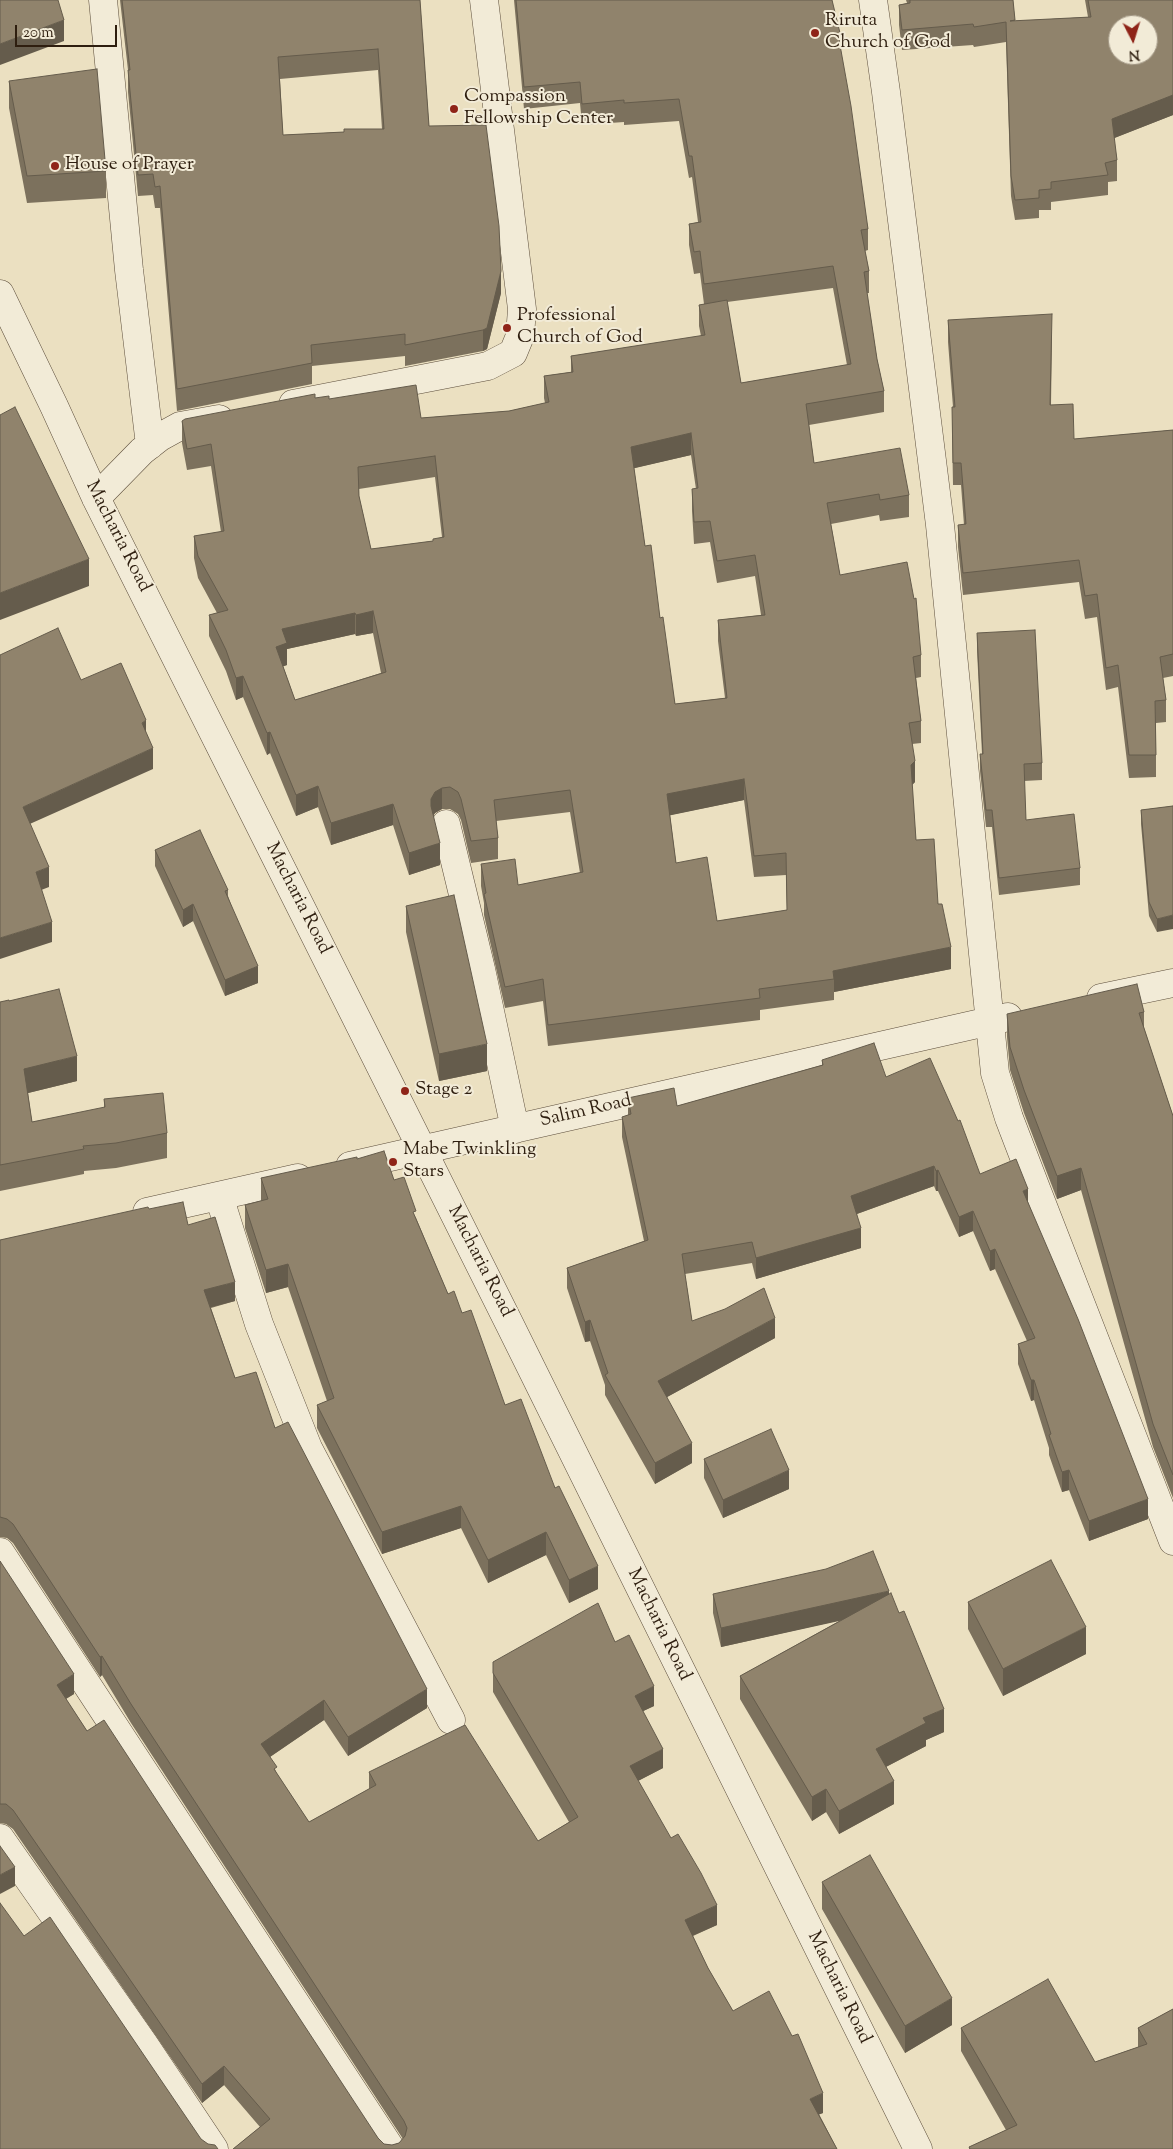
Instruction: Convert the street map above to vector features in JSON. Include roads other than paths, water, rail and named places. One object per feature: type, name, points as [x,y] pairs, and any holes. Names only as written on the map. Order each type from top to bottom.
[{"type":"street","points":[[103,0],[129,270],[150,445]]},
{"type":"street","points":[[96,498],[150,445],[180,426],[488,366],[513,353],[520,336],[522,308],[484,0]]},
{"type":"street","points":[[873,0],[939,515],[995,1073],[1009,1118],[1173,1541]]},
{"type":"street","name":"Macharia Road","points":[[0,294],[96,498],[918,2149]]},
{"type":"street","points":[[446,824],[481,969],[515,1129]]},
{"type":"street","points":[[1077,1003],[1173,983]]},
{"type":"street","name":"Salim Road","points":[[122,1217],[1028,1013]]},
{"type":"street","points":[[219,1196],[258,1324],[308,1448],[451,1720]]},
{"type":"street","points":[[0,1552],[391,2149]]},
{"type":"street","points":[[0,1838],[144,2044],[214,2149]]},
{"type":"place","name":"Riruta Church of God","points":[[815,33]]},
{"type":"place","name":"Compassion Fellowship Center","points":[[454,109]]},
{"type":"place","name":"House of Prayer","points":[[55,166]]},
{"type":"place","name":"Professional Church of God","points":[[507,328]]},
{"type":"place","name":"Stage 2","points":[[405,1091]]},
{"type":"place","name":"Mabe Twinkling Stars","points":[[393,1162]]}]
